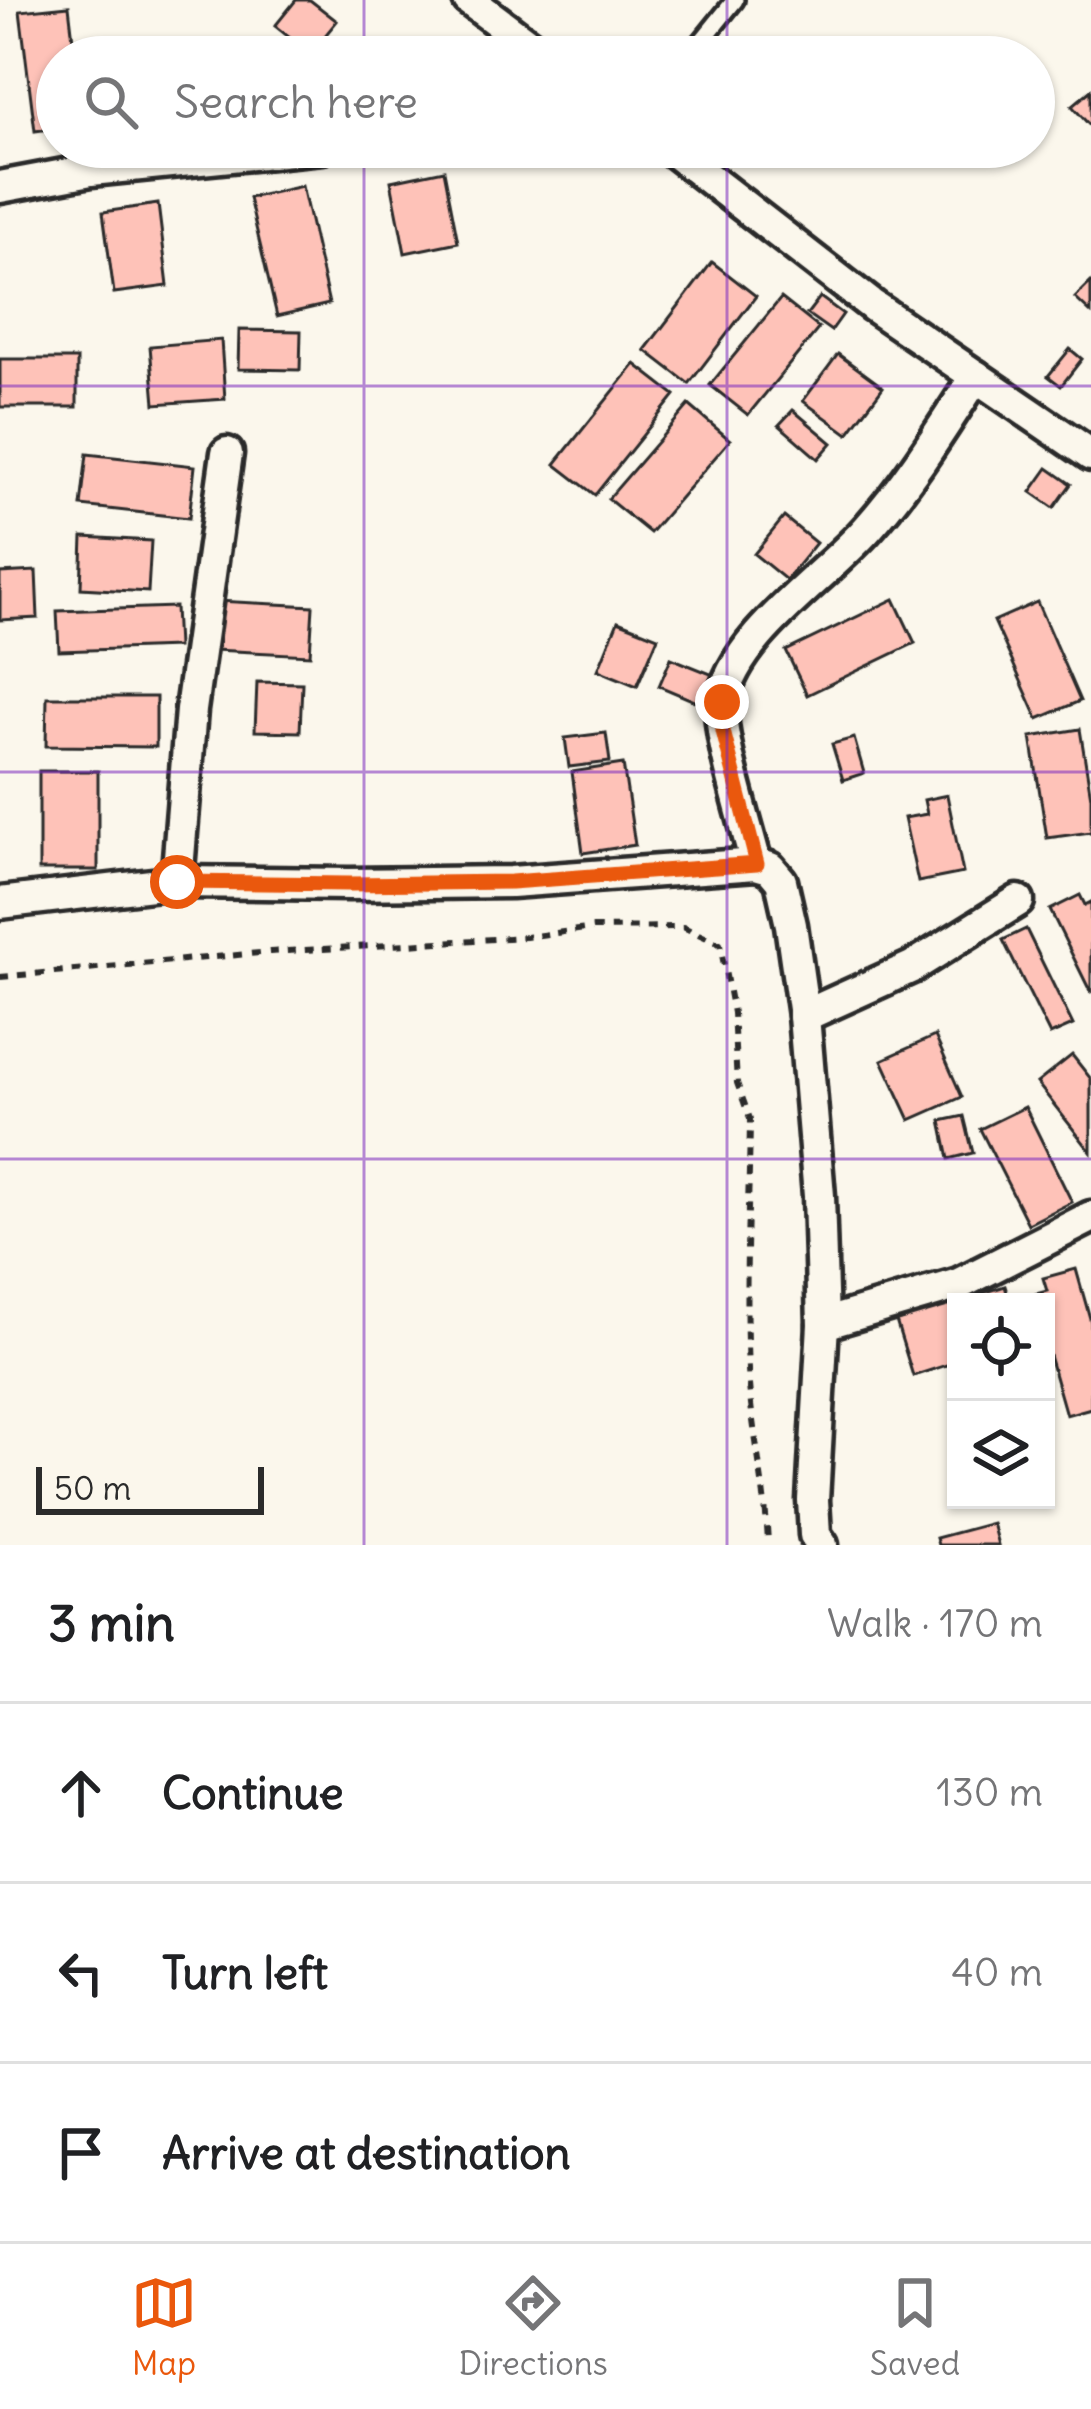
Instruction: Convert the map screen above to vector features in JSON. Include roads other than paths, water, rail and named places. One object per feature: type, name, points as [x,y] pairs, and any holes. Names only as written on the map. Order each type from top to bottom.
[{"type":"street","points":[[469,0],[517,36]]},
{"type":"street","points":[[0,187],[111,168]]},
{"type":"street","points":[[695,168],[873,306],[1091,455]]},
{"type":"street","points":[[757,864],[723,731],[722,702],[738,661],[778,615],[867,530],[914,472],[976,376]]},
{"type":"street","points":[[177,882],[191,710],[227,453]]},
{"type":"street","points":[[0,903],[177,882],[511,882],[757,864],[770,868],[781,881],[791,925],[819,1196],[823,1324],[813,1500],[815,1535],[822,1545]]},
{"type":"street","points":[[804,1016],[912,967],[1018,901]]},
{"type":"street","points":[[823,1324],[959,1284],[1091,1217]]},
{"type":"lane","points":[[706,36],[734,0]]}]
